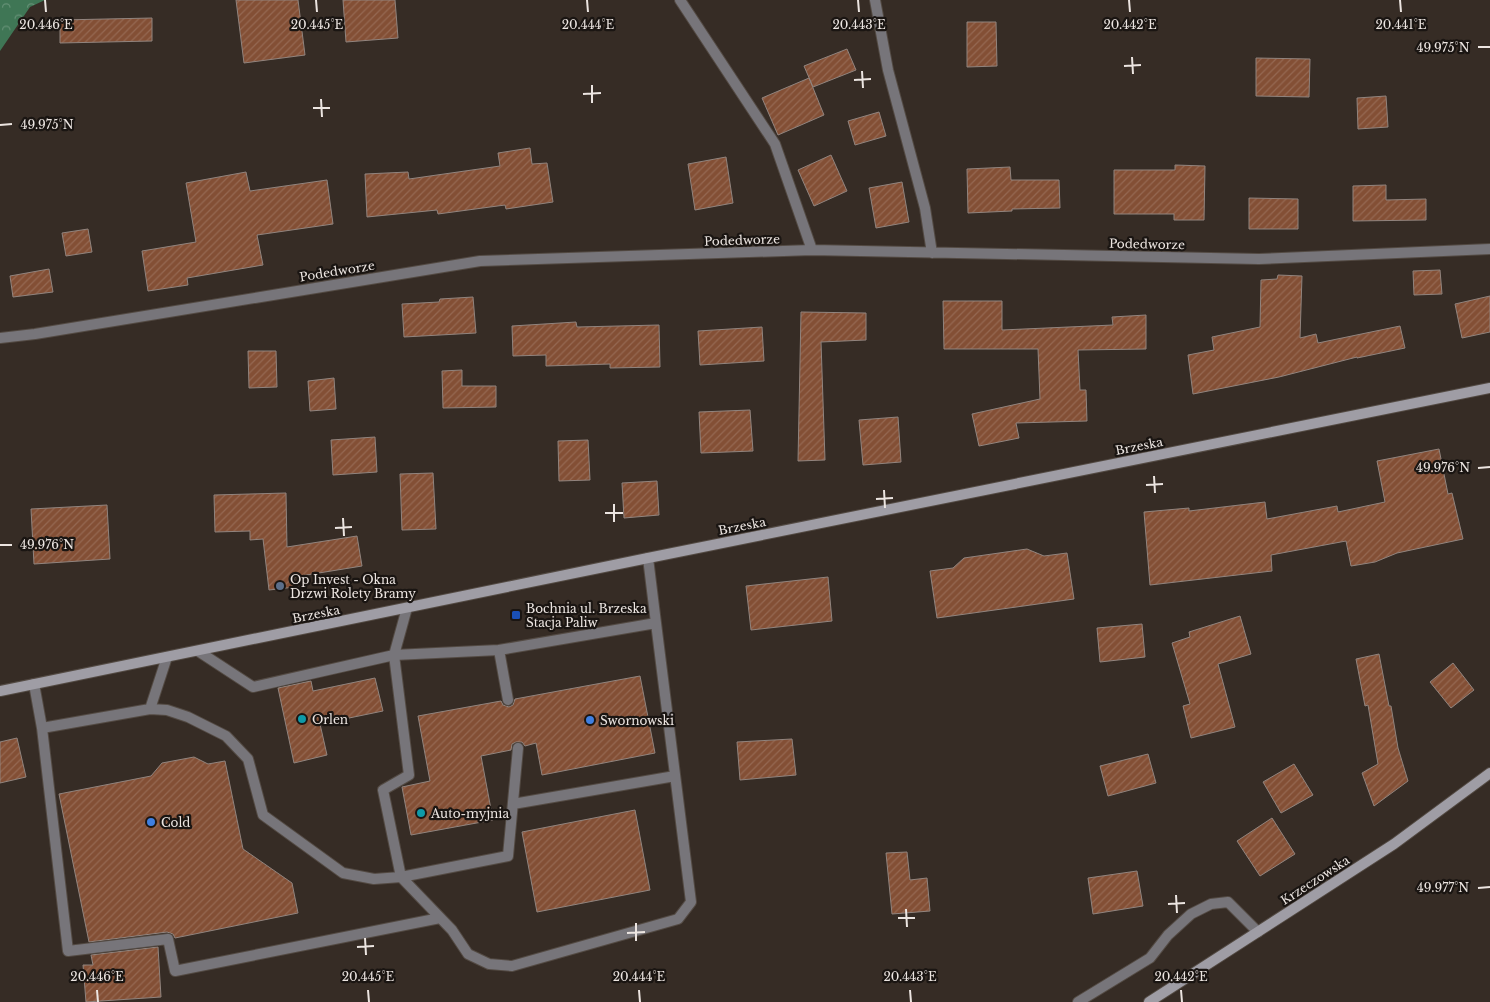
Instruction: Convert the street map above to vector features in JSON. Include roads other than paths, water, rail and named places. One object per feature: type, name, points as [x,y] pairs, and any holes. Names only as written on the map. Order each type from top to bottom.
[{"type":"main road","name":"Brzeska","points":[[0,691],[1490,388]]},
{"type":"main road","name":"Krzeczowska","points":[[1149,1002],[1394,844],[1490,773]]},
{"type":"street","points":[[680,0],[775,144],[812,250]]},
{"type":"street","points":[[874,0],[888,70],[925,208],[932,253]]},
{"type":"street","name":"Podedworze","points":[[0,338],[35,334],[480,261],[812,250],[1259,259],[1490,249]]},
{"type":"street","points":[[407,608],[394,655],[409,775],[383,790],[400,877],[452,930],[468,954],[489,964],[512,966],[678,919],[690,902],[648,558]]},
{"type":"street","points":[[198,651],[253,687],[394,655],[499,650],[656,624]]},
{"type":"street","points":[[499,650],[508,700]]},
{"type":"street","points":[[150,709],[167,657]]},
{"type":"street","points":[[34,684],[42,728],[68,951],[168,939],[175,971],[440,918]]},
{"type":"street","points":[[42,728],[150,709],[167,710],[188,717],[226,736],[248,759],[263,815],[343,873],[374,879],[400,877],[508,856],[518,748]]},
{"type":"street","points":[[513,804],[675,776]]},
{"type":"street","points":[[1078,1002],[1150,958],[1168,934],[1191,914],[1211,904],[1228,902],[1258,932]]},
{"type":"place","name":"Op Invest - Okna Drzwi Rolety Bramy","points":[[280,586]]},
{"type":"place","name":"Bochnia ul. Brzeska Stacja Paliw","points":[[516,615]]},
{"type":"place","name":"Orlen","points":[[302,719]]},
{"type":"place","name":"Swornowski","points":[[590,720]]},
{"type":"place","name":"Auto-myjnia","points":[[421,813]]},
{"type":"place","name":"Cold","points":[[151,822]]}]
